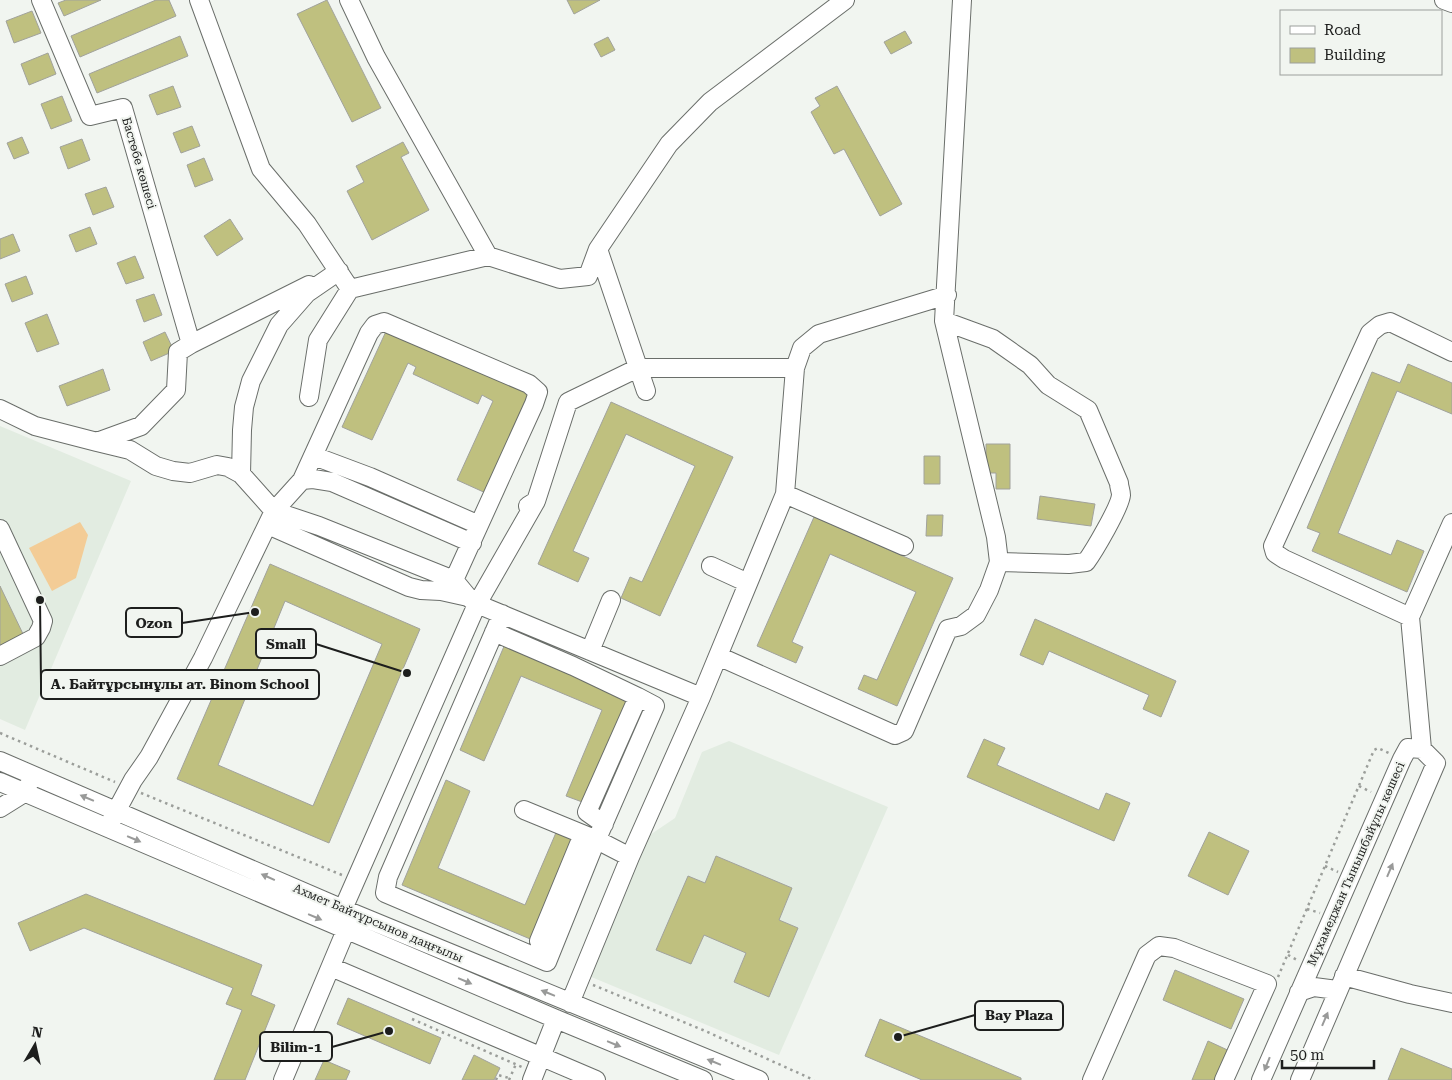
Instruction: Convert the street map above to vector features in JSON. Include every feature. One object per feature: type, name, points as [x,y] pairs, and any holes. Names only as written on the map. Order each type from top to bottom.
[{"type":"street","name":"Бастөбе көшесі","points":[[41,0],[90,116],[123,108],[191,344]]},
{"type":"street","points":[[199,0],[261,169],[307,224],[350,289]]},
{"type":"street","points":[[349,0],[381,65],[488,256]]},
{"type":"street","points":[[309,397],[318,340],[350,289],[488,256],[560,279],[588,276],[598,249],[669,144],[710,102],[845,0]]},
{"type":"street","points":[[718,656],[895,735],[904,731],[912,717],[948,629],[961,626],[976,614],[989,590],[1000,562],[996,536],[944,321],[947,295],[962,0]]},
{"type":"street","points":[[598,249],[646,390]]},
{"type":"street","points":[[97,442],[141,426],[176,390],[178,352],[339,271]]},
{"type":"street","points":[[241,474],[244,407],[251,381],[284,318],[307,293],[339,271]]},
{"type":"street","points":[[570,1003],[630,857],[701,697],[785,494],[795,368],[802,348],[819,334],[947,295]]},
{"type":"street","points":[[944,321],[993,339],[1030,365],[1048,385],[1088,410],[1119,483],[1121,495],[1116,508],[1095,550],[1086,562],[1069,564],[1000,562]]},
{"type":"street","points":[[108,828],[203,658],[271,518],[302,480],[369,333],[375,325],[384,322],[529,384],[538,392],[454,580]]},
{"type":"street","points":[[1410,618],[1284,559],[1275,553],[1273,546],[1370,333],[1380,325],[1390,322],[1452,352]]},
{"type":"street","points":[[343,909],[472,600],[536,501],[568,402],[638,368],[795,368]]},
{"type":"street","points":[[0,409],[35,426],[130,450],[156,466],[173,471],[190,473],[217,465],[228,467],[241,474],[271,518],[409,587],[421,590],[442,591],[472,600],[701,697]]},
{"type":"street","points":[[314,456],[370,477],[479,525]]},
{"type":"street","points":[[302,480],[313,479],[332,482],[472,543]]},
{"type":"street","points":[[785,494],[904,546]]},
{"type":"street","points":[[516,516],[536,501]]},
{"type":"street","points":[[271,518],[319,526],[454,580],[472,600]]},
{"type":"street","points":[[1300,1080],[1436,763],[1422,749],[1410,618],[1452,523]]},
{"type":"street","points":[[0,529],[43,621],[36,637],[0,656]]},
{"type":"street","points":[[711,566],[748,583]]},
{"type":"street","points":[[590,651],[611,600]]},
{"type":"street","points":[[494,632],[573,666],[655,706],[598,837],[547,962],[385,893],[388,877],[494,632],[502,614]]},
{"type":"street","name":"Мұхамеджан Тынышбайұлы көшесі","points":[[1261,1080],[1402,759],[1408,748],[1422,749]]},
{"type":"street","name":"Ахмет Байтұрсынов даңғылы","points":[[0,761],[343,909],[759,1080]]},
{"type":"street","points":[[0,808],[24,793],[34,775]]},
{"type":"street","name":"Ахмет Байтұрсынов даңғылы","points":[[0,782],[703,1080]]},
{"type":"street","points":[[524,810],[598,837],[630,857]]},
{"type":"street","points":[[283,1080],[346,930]]},
{"type":"street","points":[[1092,1080],[1147,955],[1159,946],[1174,948],[1267,984],[1224,1080]]},
{"type":"street","points":[[331,967],[519,1056],[536,1069],[596,1080]]},
{"type":"street","points":[[1299,992],[1314,987],[1341,983],[1452,1003]]},
{"type":"street","points":[[536,1069],[556,1019]]},
{"type":"path","points":[[0,733],[355,881]]},
{"type":"path","points":[[1278,979],[1374,750],[1378,748],[1402,759]]},
{"type":"path","points":[[580,979],[703,1030],[814,1080]]},
{"type":"path","points":[[407,1017],[519,1056],[536,1069]]},
{"type":"path","points":[[496,1080],[498,1075],[509,1079],[519,1056]]},
{"type":"shaded area","points":[[0,426],[131,481],[25,730],[0,719]]},
{"type":"shaded area","points":[[80,522],[88,535],[76,578],[52,591],[29,548]]},
{"type":"shaded area","points":[[729,741],[888,807],[779,1055],[589,976],[644,839],[675,818],[702,752]]},
{"type":"building","points":[[66,0],[101,0],[64,16],[58,3]]},
{"type":"building","points":[[156,0],[169,0],[176,16],[80,57],[71,36]]},
{"type":"building","points":[[327,0],[381,108],[352,122],[297,14]]},
{"type":"building","points":[[567,0],[600,0],[574,14]]},
{"type":"building","points":[[32,11],[41,33],[14,43],[6,21]]},
{"type":"building","points":[[905,31],[912,43],[891,54],[884,42]]},
{"type":"building","points":[[180,36],[188,56],[97,93],[89,74]]},
{"type":"building","points":[[608,37],[615,50],[601,57],[594,44]]},
{"type":"building","points":[[48,53],[56,74],[29,85],[21,64]]},
{"type":"building","points":[[173,86],[181,107],[157,115],[149,95]]},
{"type":"building","points":[[837,86],[902,204],[880,216],[844,149],[834,154],[811,112],[820,106],[815,98]]},
{"type":"building","points":[[62,96],[72,121],[51,129],[41,104]]},
{"type":"building","points":[[192,126],[200,146],[181,153],[173,133]]},
{"type":"building","points":[[22,137],[29,153],[14,159],[7,143]]},
{"type":"building","points":[[82,139],[90,160],[68,169],[60,147]]},
{"type":"building","points":[[403,142],[409,153],[401,157],[429,210],[372,240],[347,191],[364,182],[356,166]]},
{"type":"building","points":[[204,158],[213,180],[195,187],[187,165]]},
{"type":"building","points":[[106,187],[114,207],[93,215],[85,194]]},
{"type":"building","points":[[230,219],[243,239],[217,256],[204,236]]},
{"type":"building","points":[[90,227],[97,244],[76,252],[69,235]]},
{"type":"building","points":[[13,234],[20,251],[0,259],[0,239]]},
{"type":"building","points":[[135,256],[144,278],[126,284],[117,263]]},
{"type":"building","points":[[26,276],[33,294],[12,302],[5,284]]},
{"type":"building","points":[[154,294],[162,315],[144,322],[136,300]]},
{"type":"building","points":[[47,314],[59,344],[37,352],[25,323]]},
{"type":"building","points":[[388,327],[534,395],[488,494],[457,480],[493,401],[482,395],[478,404],[413,374],[416,367],[408,363],[372,440],[342,427]]},
{"type":"building","points":[[165,332],[174,351],[151,361],[143,342]]},
{"type":"building","points":[[1408,364],[1452,383],[1452,414],[1397,391],[1338,533],[1391,555],[1397,540],[1424,551],[1407,592],[1312,551],[1320,533],[1307,528],[1372,372],[1400,383]]},
{"type":"building","points":[[103,369],[110,390],[67,406],[59,386]]},
{"type":"building","points":[[611,402],[733,457],[660,616],[621,598],[630,577],[642,582],[695,466],[626,434],[573,551],[589,558],[578,582],[538,564]]},
{"type":"building","points":[[986,444],[1010,444],[1010,489],[996,489],[996,473],[986,473]]},
{"type":"building","points":[[924,456],[940,456],[940,484],[924,484]]},
{"type":"building","points":[[1040,496],[1095,504],[1091,526],[1037,519]]},
{"type":"building","points":[[927,515],[943,515],[942,536],[926,536]]},
{"type":"building","points":[[814,517],[953,578],[897,706],[858,689],[864,675],[877,680],[916,592],[830,554],[792,642],[803,647],[796,663],[757,646]]},
{"type":"building","points":[[270,564],[420,629],[329,843],[177,779]],"holes":[[[285,601],[382,644],[313,806],[218,765]]]},
{"type":"building","points":[[0,586],[24,636],[0,647]]},
{"type":"building","points":[[1035,619],[1176,681],[1161,717],[1143,709],[1149,695],[1049,651],[1043,665],[1020,655]]},
{"type":"building","points":[[505,644],[630,698],[585,803],[566,796],[602,710],[521,676],[484,761],[460,750]]},
{"type":"building","points":[[984,739],[1005,748],[997,765],[1099,810],[1106,793],[1130,803],[1114,841],[967,777]]},
{"type":"building","points":[[446,780],[470,791],[438,868],[525,905],[558,828],[579,837],[535,941],[402,885]]},
{"type":"building","points":[[1209,832],[1249,851],[1228,895],[1188,876]]},
{"type":"building","points":[[716,856],[792,888],[779,920],[798,928],[769,997],[734,982],[746,953],[704,935],[691,964],[656,950],[688,876],[705,883]]},
{"type":"building","points":[[86,894],[262,965],[251,995],[275,1005],[245,1080],[214,1080],[242,1010],[226,1004],[233,988],[84,928],[30,951],[18,923]]},
{"type":"building","points":[[1175,970],[1244,999],[1231,1029],[1163,1000]]},
{"type":"building","points":[[348,998],[441,1038],[430,1064],[337,1024]]},
{"type":"building","points":[[880,1019],[1021,1078],[1021,1080],[922,1080],[865,1056]]},
{"type":"building","points":[[1208,1041],[1234,1053],[1222,1080],[1192,1080]]},
{"type":"building","points":[[1401,1048],[1452,1069],[1452,1080],[1388,1080]]},
{"type":"building","points":[[474,1055],[500,1068],[494,1080],[462,1080]]},
{"type":"building","points":[[324,1060],[350,1071],[346,1080],[315,1080]]},
{"type":"place","name":"А. Байтұрсынұлы ат. Binom School","points":[[40,600]]},
{"type":"place","name":"Ozon","points":[[255,612]]},
{"type":"place","name":"Small","points":[[407,673]]},
{"type":"place","name":"Bilim-1","points":[[389,1031]]},
{"type":"place","name":"Bay Plaza","points":[[898,1037]]}]
